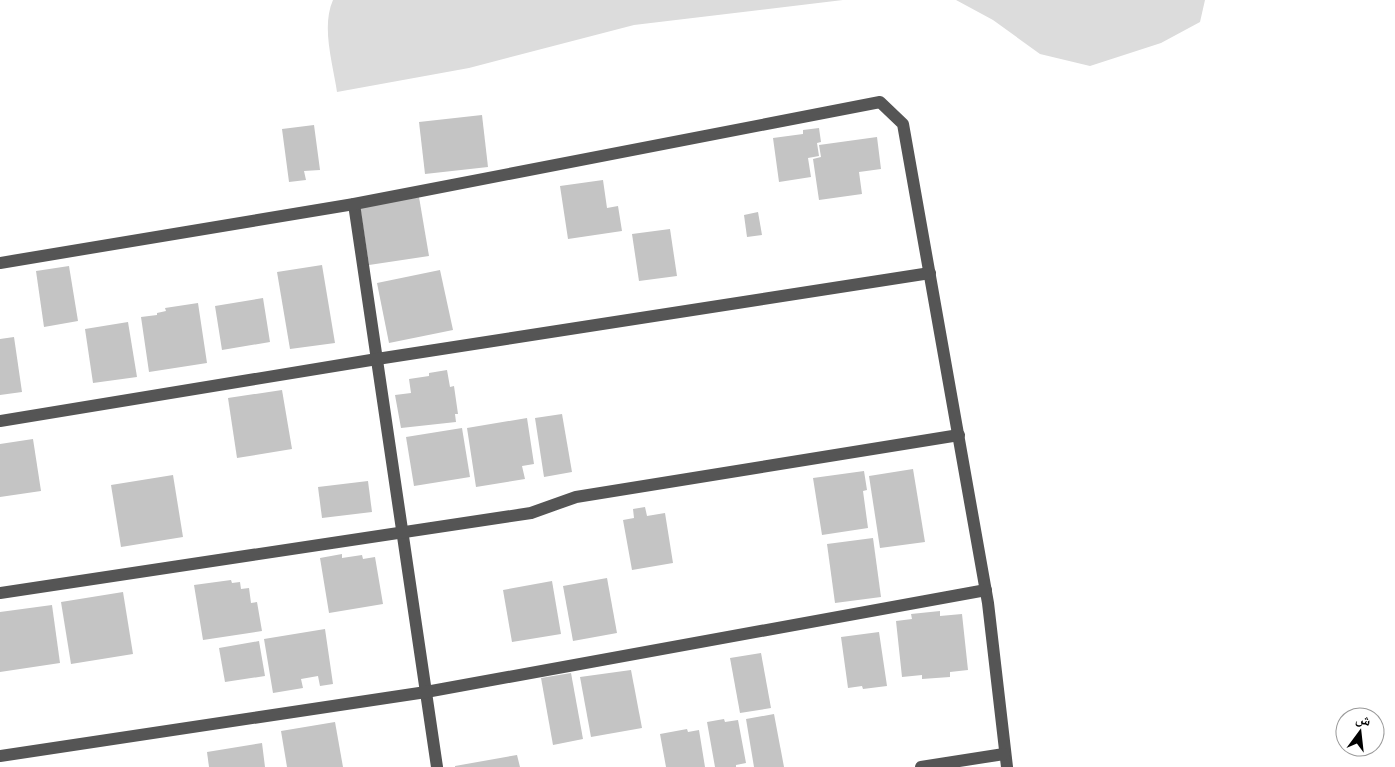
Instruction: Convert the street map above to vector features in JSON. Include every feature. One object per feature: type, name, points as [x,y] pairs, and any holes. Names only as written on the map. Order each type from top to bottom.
[{"type":"street","points":[[0,263],[354,204],[880,102],[903,124],[986,590],[1006,767]]},
{"type":"street","points":[[354,204],[437,767]]},
{"type":"street","points":[[0,421],[377,359],[930,273]]},
{"type":"street","points":[[0,593],[403,534],[531,513],[576,497],[958,436]]},
{"type":"street","points":[[0,756],[426,692],[986,590]]},
{"type":"street","points":[[921,767],[1004,754]]},
{"type":"shaded area","points":[[333,0],[843,0],[634,25],[469,68],[337,92],[328,34],[328,22]]},
{"type":"shaded area","points":[[956,0],[1205,0],[1200,22],[1161,43],[1090,66],[1040,54],[993,20]]},
{"type":"building","points":[[482,115],[488,167],[425,174],[419,122]]},
{"type":"building","points":[[314,125],[320,170],[304,171],[306,180],[289,182],[282,129]]},
{"type":"building","points":[[819,128],[821,142],[817,143],[819,156],[808,158],[811,177],[779,182],[773,138],[803,134],[803,130]]},
{"type":"building","points":[[877,137],[881,169],[859,172],[862,194],[819,200],[813,159],[821,157],[819,145]]},
{"type":"building","points":[[603,180],[607,208],[618,206],[622,231],[568,239],[560,186]]},
{"type":"building","points":[[419,197],[429,256],[369,265],[360,206]]},
{"type":"building","points":[[758,212],[762,235],[747,237],[744,215]]},
{"type":"building","points":[[670,229],[677,276],[639,281],[632,234]]},
{"type":"building","points":[[322,265],[335,343],[290,349],[277,272]]},
{"type":"building","points":[[69,266],[78,321],[44,327],[36,271]]},
{"type":"building","points":[[440,270],[453,330],[389,343],[377,283]]},
{"type":"building","points":[[263,298],[270,342],[222,350],[215,306]]},
{"type":"building","points":[[198,303],[207,363],[149,372],[141,317],[157,315],[157,313],[166,311],[165,308]]},
{"type":"building","points":[[128,322],[137,377],[93,383],[85,329]]},
{"type":"building","points":[[14,337],[22,392],[0,395],[0,339]]},
{"type":"building","points":[[447,370],[450,387],[454,386],[458,414],[455,414],[456,422],[401,428],[395,395],[411,393],[409,379],[429,376],[429,373]]},
{"type":"building","points":[[282,390],[292,449],[237,458],[228,398]]},
{"type":"building","points":[[562,414],[572,472],[544,477],[535,418]]},
{"type":"building","points":[[527,418],[534,464],[522,466],[525,479],[476,487],[467,428]]},
{"type":"building","points":[[462,428],[470,477],[414,486],[406,437]]},
{"type":"building","points":[[33,439],[41,491],[0,497],[0,444]]},
{"type":"building","points":[[913,469],[925,542],[880,548],[869,476]]},
{"type":"building","points":[[864,471],[867,490],[863,491],[868,528],[822,535],[813,478]]},
{"type":"building","points":[[173,475],[183,537],[121,547],[111,485]]},
{"type":"building","points":[[368,481],[372,512],[322,518],[318,487]]},
{"type":"building","points":[[645,507],[647,516],[665,513],[673,563],[632,570],[623,520],[634,518],[633,509]]},
{"type":"building","points":[[873,538],[881,597],[835,603],[827,544]]},
{"type":"building","points":[[342,554],[342,558],[362,555],[363,559],[375,557],[383,604],[329,613],[320,558]]},
{"type":"building","points":[[607,578],[617,633],[573,641],[563,586]]},
{"type":"building","points":[[231,580],[232,583],[240,582],[241,589],[249,588],[251,603],[257,602],[262,631],[203,640],[194,585]]},
{"type":"building","points":[[552,581],[561,634],[512,642],[503,590]]},
{"type":"building","points":[[123,592],[133,654],[71,664],[61,602]]},
{"type":"building","points":[[52,605],[60,663],[0,672],[0,612]]},
{"type":"building","points":[[940,611],[940,616],[962,614],[968,670],[950,672],[950,677],[922,679],[922,675],[902,677],[896,621],[912,619],[911,614]]},
{"type":"building","points":[[325,629],[333,684],[320,686],[318,676],[301,679],[303,688],[273,693],[264,639]]},
{"type":"building","points":[[879,632],[887,686],[863,689],[862,686],[848,688],[841,637]]},
{"type":"building","points":[[259,641],[265,676],[225,682],[219,648]]},
{"type":"building","points":[[761,653],[771,708],[740,713],[730,658]]},
{"type":"building","points":[[631,670],[642,728],[591,737],[580,677]]},
{"type":"building","points":[[571,673],[583,739],[553,745],[541,678]]},
{"type":"building","points":[[774,714],[784,767],[754,767],[746,719]]},
{"type":"building","points":[[724,719],[725,722],[738,720],[746,763],[736,765],[736,767],[715,767],[707,722]]},
{"type":"building","points":[[335,722],[343,767],[287,767],[281,731]]},
{"type":"building","points":[[687,729],[688,732],[699,730],[705,767],[666,767],[660,734]]},
{"type":"building","points":[[262,743],[265,767],[209,767],[207,752]]},
{"type":"building","points":[[517,755],[520,767],[455,767],[455,766]]}]
